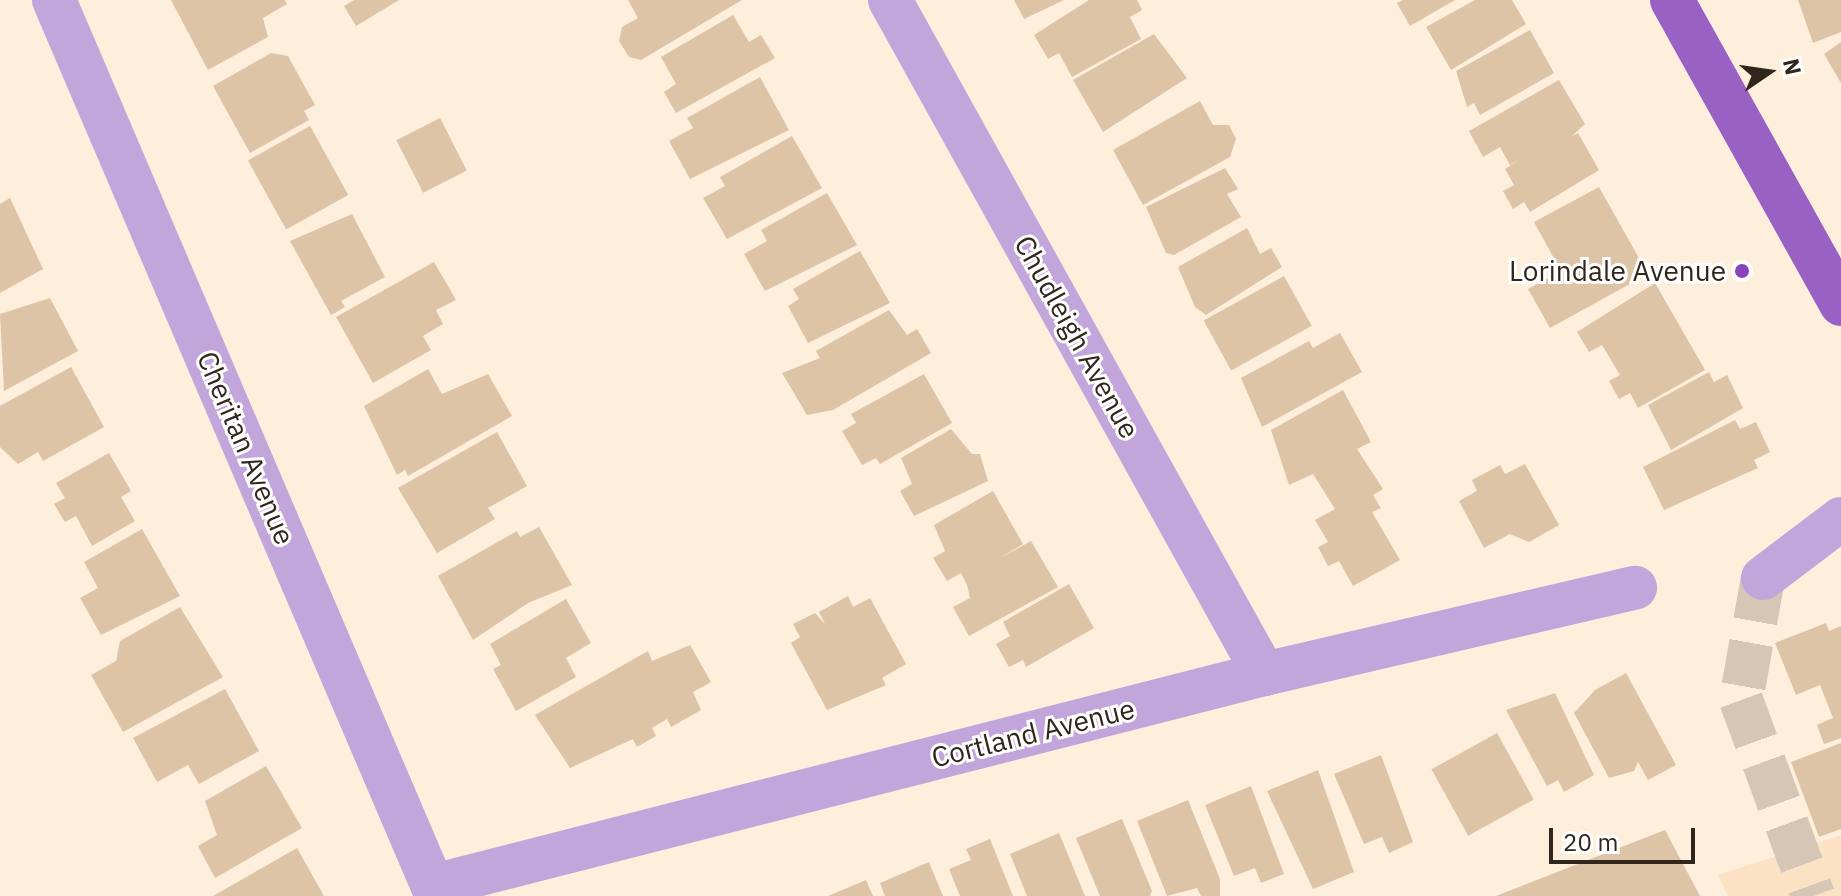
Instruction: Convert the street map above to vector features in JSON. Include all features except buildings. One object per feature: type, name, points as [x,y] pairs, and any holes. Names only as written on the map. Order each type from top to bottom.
[{"type":"main road","points":[[1672,0],[1841,304]]},
{"type":"street","name":"Cheritan Avenue","points":[[54,0],[435,891]]},
{"type":"street","name":"Chudleigh Avenue","points":[[890,0],[1264,674]]},
{"type":"street","points":[[1763,578],[1841,519]]},
{"type":"street","name":"Cortland Avenue","points":[[435,891],[1264,674],[1635,588]]},
{"type":"shaded area","points":[[1841,835],[1841,896],[1728,896],[1718,875]]},
{"type":"tunnel","points":[[1763,578],[1741,700],[1813,896]]},
{"type":"place","name":"Lorindale Avenue","points":[[1742,271]]}]
